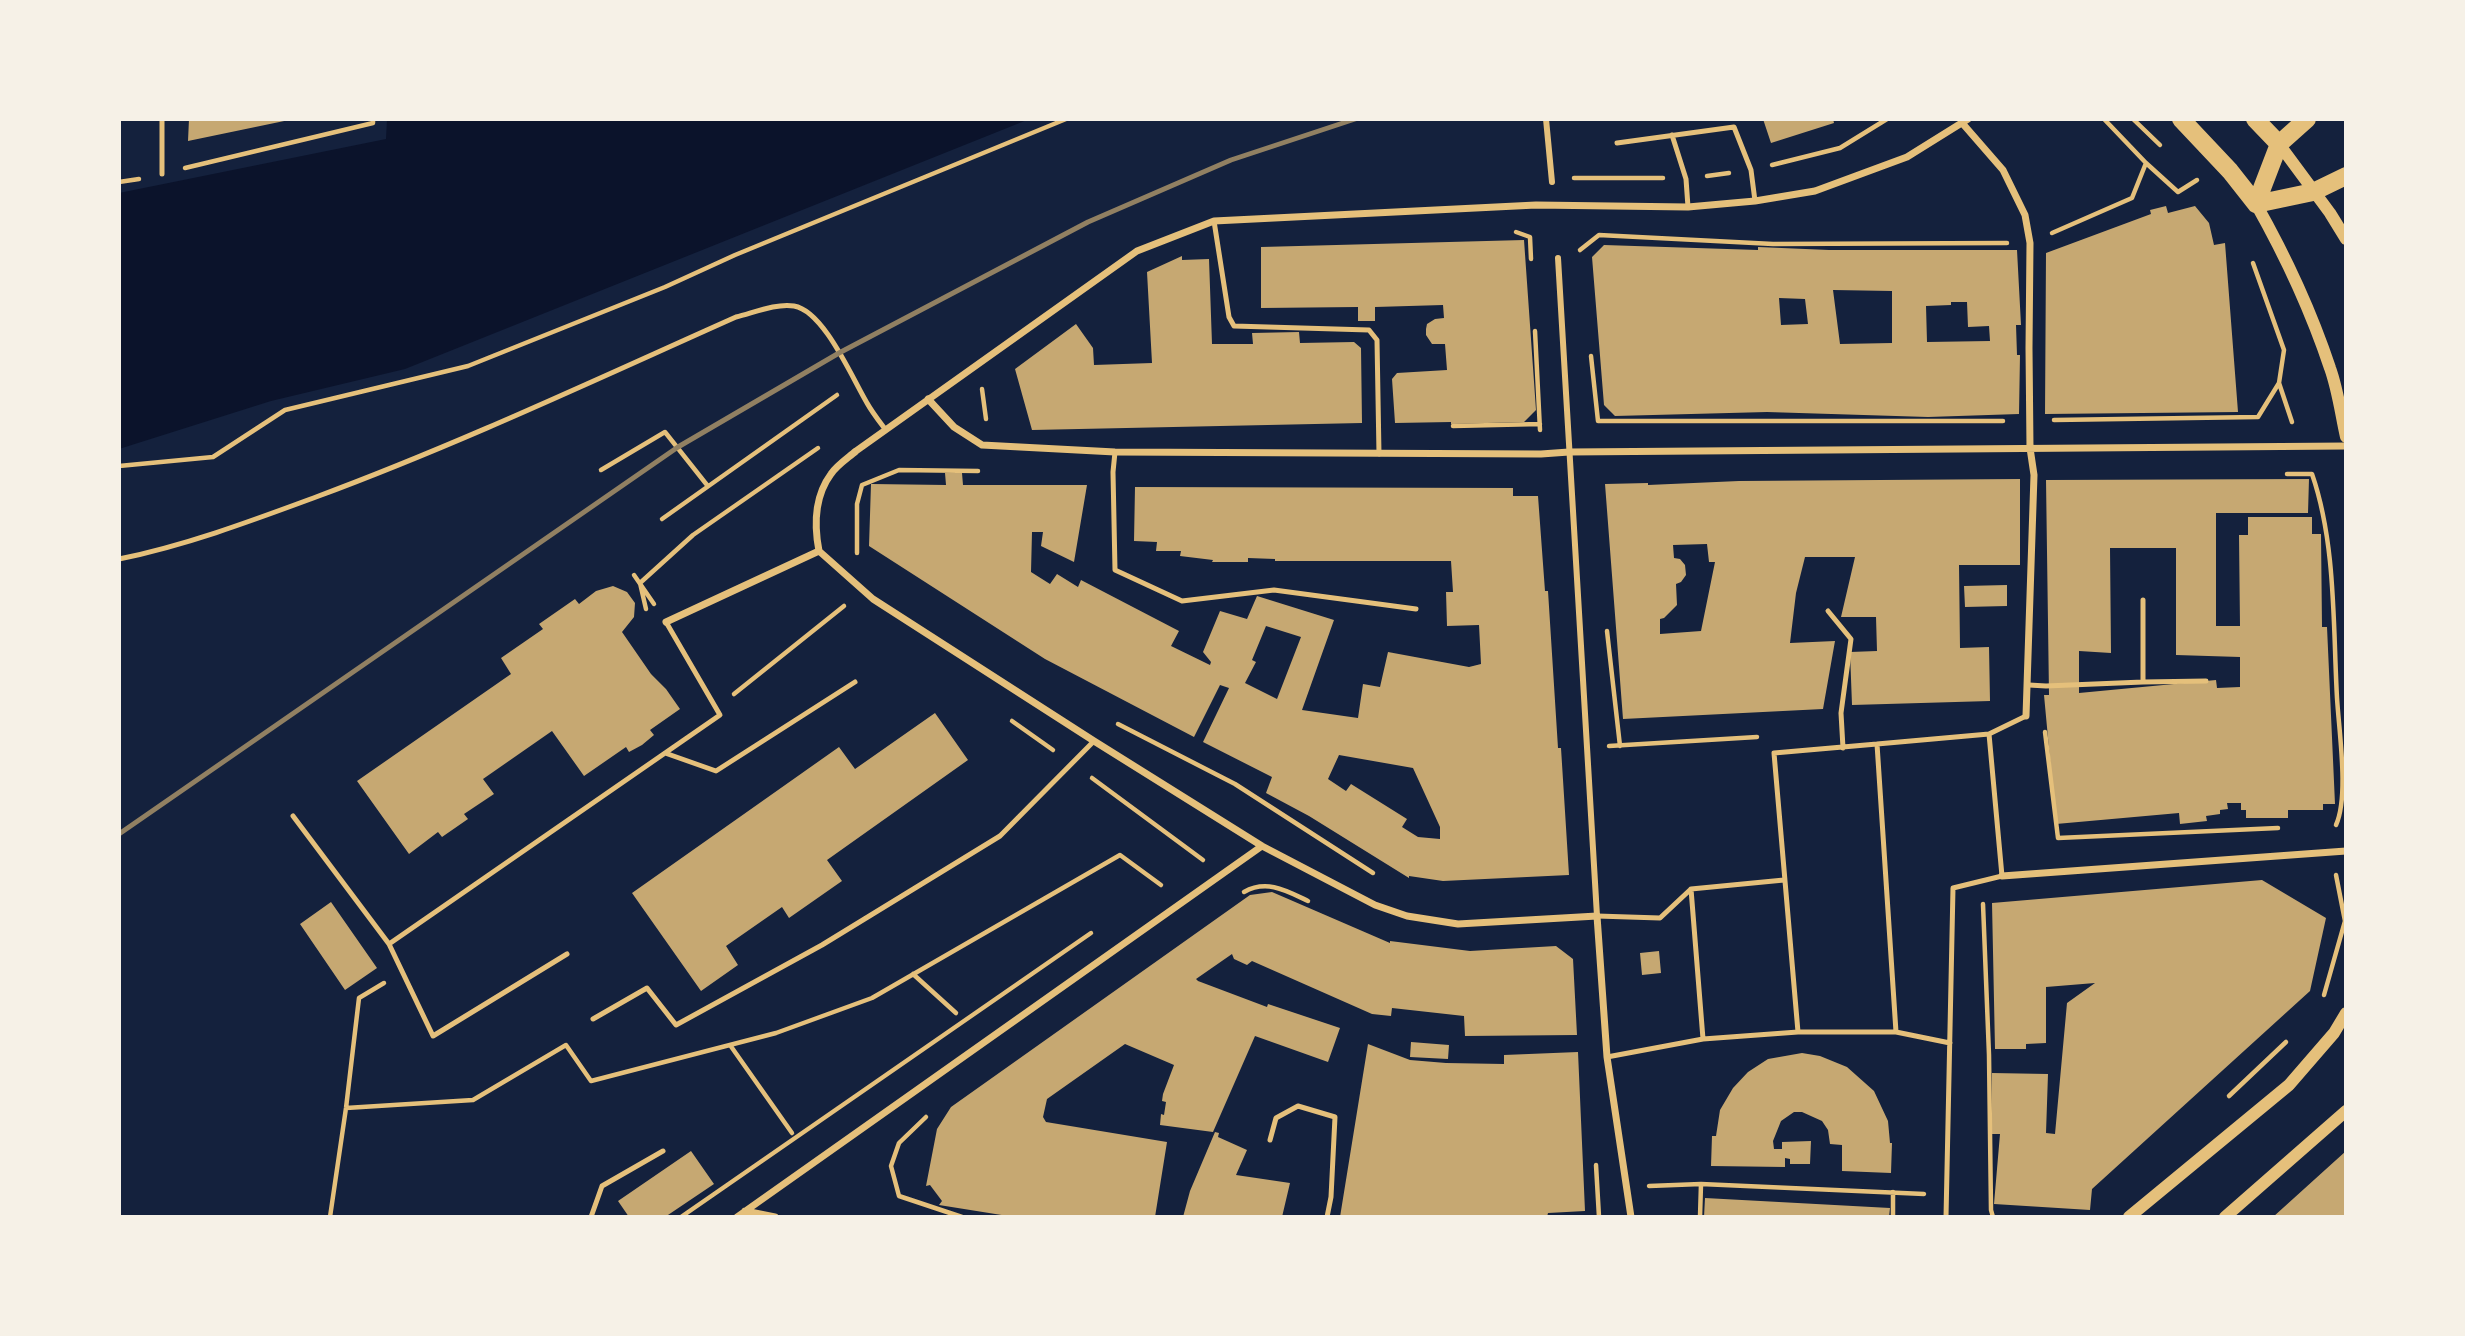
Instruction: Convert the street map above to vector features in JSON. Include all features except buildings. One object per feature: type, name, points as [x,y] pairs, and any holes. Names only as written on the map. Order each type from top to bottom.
[{"type":"main road","points":[[2181,119],[2230,171],[2256,204]]},
{"type":"main road","points":[[2255,119],[2279,144]]},
{"type":"main road","points":[[2256,204],[2279,144],[2307,119]]},
{"type":"main road","points":[[2256,204],[2313,192],[2346,176]]},
{"type":"street","points":[[1546,119],[1552,182]]},
{"type":"street","points":[[1597,916],[1458,924],[1406,916],[1375,905],[1262,846],[873,599],[819,551],[814,525],[819,500],[831,474],[885,429],[1138,251],[1214,221],[1536,205],[1688,207],[1755,201],[1815,191],[1907,157],[1966,121],[2003,170],[2025,215],[2030,243],[2029,348],[2034,475],[2026,716]]},
{"type":"street","points":[[2279,144],[2346,239]]},
{"type":"street","points":[[2256,204],[2302,295],[2331,370],[2346,437]]},
{"type":"street","points":[[1558,257],[1597,916],[1608,1057],[1631,1217]]},
{"type":"street","points":[[928,400],[954,427],[982,445],[1115,452],[1541,454],[2346,446]]},
{"type":"street","points":[[666,622],[819,551]]},
{"type":"street","points":[[737,1217],[1262,846]]},
{"type":"street","points":[[2002,876],[2346,851]]},
{"type":"street","points":[[2130,1217],[2289,1085],[2334,1033],[2346,1013]]},
{"type":"street","points":[[2225,1217],[2346,1111]]},
{"type":"street","points":[[746,1211],[775,1217]]},
{"type":"lane","points":[[162,119],[162,174]]},
{"type":"lane","points":[[1617,142],[1734,127],[1751,170],[1755,201]]},
{"type":"lane","points":[[1672,135],[1686,179],[1688,207]]},
{"type":"lane","points":[[1214,221],[1229,317],[1234,326],[1369,330],[1377,340],[1379,454]]},
{"type":"lane","points":[[119,559],[162,550],[241,526],[394,468],[736,317],[784,305],[805,310],[820,324],[885,429]]},
{"type":"lane","points":[[1115,452],[1115,570],[1182,600],[1274,590],[1416,609]]},
{"type":"lane","points":[[2143,600],[2143,682]]},
{"type":"lane","points":[[1828,611],[1851,639],[1840,713],[1843,748]]},
{"type":"lane","points":[[389,944],[720,715],[666,622]]},
{"type":"lane","points":[[2029,685],[2206,681]]},
{"type":"lane","points":[[665,753],[716,771],[855,682]]},
{"type":"lane","points":[[1798,1032],[1774,753],[1989,734],[2026,716]]},
{"type":"lane","points":[[1946,1217],[1953,888],[2002,876],[1989,734]]},
{"type":"lane","points":[[593,1019],[647,988],[676,1025],[822,945],[1000,836],[1094,741]]},
{"type":"lane","points":[[1877,744],[1896,1032]]},
{"type":"lane","points":[[293,816],[389,944],[433,1036],[567,954]]},
{"type":"lane","points":[[1597,916],[1660,918],[1691,889],[1784,880]]},
{"type":"lane","points":[[1691,889],[1703,1039]]},
{"type":"lane","points":[[1608,1057],[1703,1039],[1798,1032],[1896,1032],[1950,1043]]},
{"type":"lane","points":[[1270,1140],[1276,1118],[1298,1106],[1335,1118],[1331,1197],[1327,1217]]},
{"type":"lane","points":[[591,1217],[602,1186],[663,1151]]},
{"type":"path","points":[[119,183],[373,123],[373,119]]},
{"type":"path","points":[[119,466],[213,457],[285,410],[468,366],[665,287],[735,255],[1066,119]]},
{"type":"path","points":[[2104,119],[2146,163],[2178,191],[2197,180]]},
{"type":"path","points":[[2133,119],[2170,154]]},
{"type":"path","points":[[1581,263],[1580,250],[1599,235],[1773,244],[2030,243],[2132,198],[2146,163]]},
{"type":"path","points":[[2188,171],[2205,190]]},
{"type":"path","points":[[1591,355],[1598,421],[2032,421],[2258,417],[2279,383],[2284,351],[2250,253]]},
{"type":"path","points":[[662,519],[855,383]]},
{"type":"path","points":[[1539,424],[1541,454]]},
{"type":"path","points":[[601,470],[665,432],[707,485]]},
{"type":"path","points":[[640,583],[693,535],[827,442]]},
{"type":"path","points":[[857,556],[857,504],[862,485],[899,470],[979,471]]},
{"type":"path","points":[[634,575],[666,622]]},
{"type":"path","points":[[640,583],[648,621]]},
{"type":"path","points":[[716,708],[846,605]]},
{"type":"path","points":[[1004,716],[1203,859],[1193,866]]},
{"type":"path","points":[[1115,722],[1235,784],[1378,876]]},
{"type":"path","points":[[2322,1001],[2345,921],[2335,872]]},
{"type":"path","points":[[1150,892],[1172,878]]},
{"type":"path","points":[[1238,896],[1264,885],[1278,887],[1313,903]]},
{"type":"path","points":[[1990,897],[1983,905],[1993,1217]]},
{"type":"path","points":[[681,1217],[1093,932]]},
{"type":"path","points":[[330,1217],[359,998],[384,983],[389,944]]},
{"type":"path","points":[[913,974],[956,1013]]},
{"type":"path","points":[[2224,1100],[2293,1036]]},
{"type":"path","points":[[730,1045],[792,1133]]},
{"type":"path","points":[[934,1109],[899,1143],[891,1166],[899,1196],[962,1217]]},
{"type":"path","points":[[1628,1187],[1701,1184],[1945,1194]]},
{"type":"path","points":[[1700,1217],[1701,1184]]},
{"type":"path","points":[[1893,1192],[1893,1217]]},
{"type":"water","points":[[387,119],[1027,120],[405,369],[271,401],[119,449],[119,193],[386,139]]},
{"type":"railway","points":[[119,834],[678,447],[839,353],[1088,222],[1231,160],[1355,119]]}]
